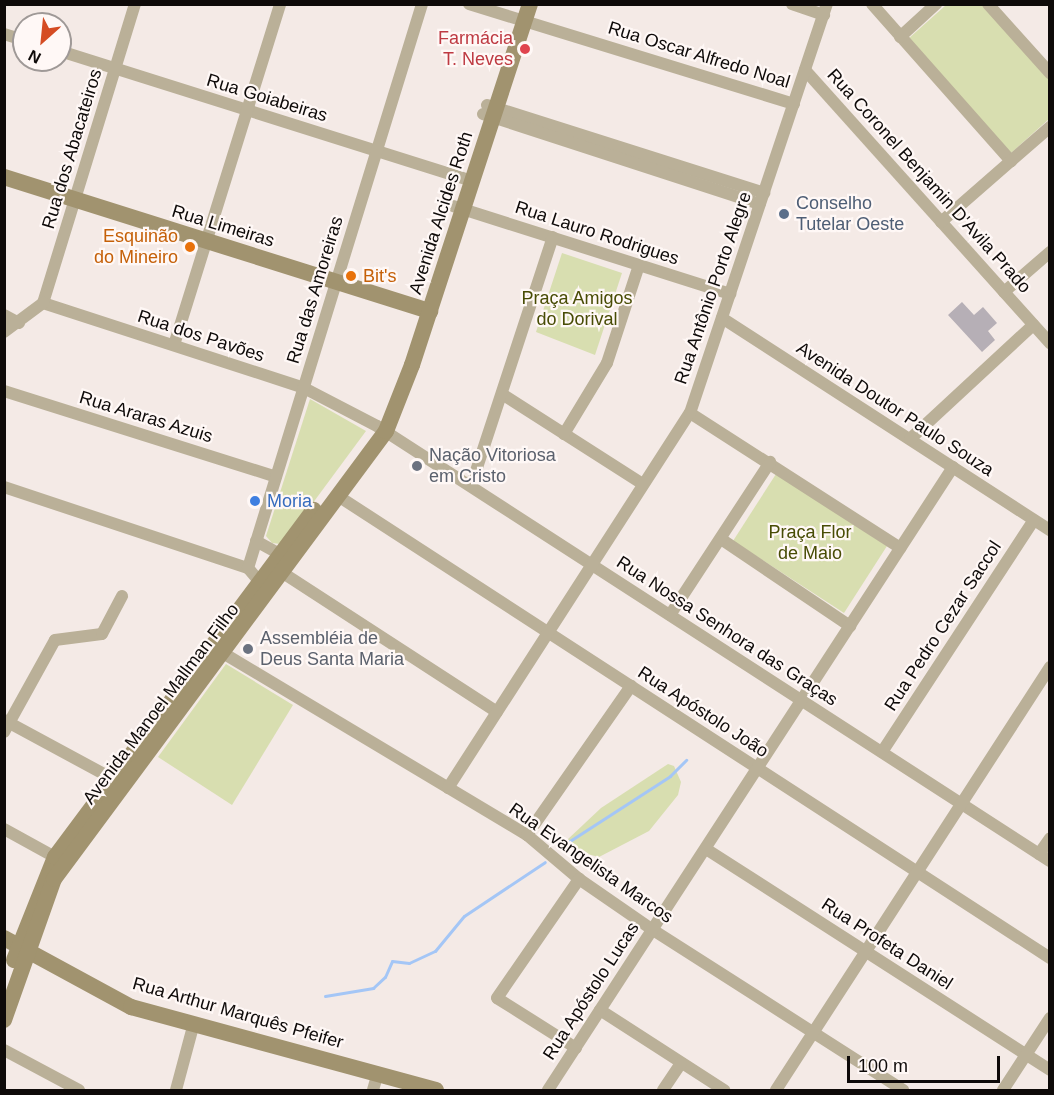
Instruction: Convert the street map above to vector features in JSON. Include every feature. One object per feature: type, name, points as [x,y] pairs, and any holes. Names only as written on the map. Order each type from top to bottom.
[{"type":"street","name":"Rua dos Abacateiros","points":[[43,303],[135,4]]},
{"type":"street","points":[[174,345],[280,4]]},
{"type":"street","name":"Rua das Amoreiras","points":[[248,568],[422,4]]},
{"type":"street","name":"Rua Oscar Alfredo Noal","points":[[469,4],[522,12],[794,104]]},
{"type":"street","points":[[792,4],[825,10]]},
{"type":"street","points":[[872,4],[1011,161]]},
{"type":"street","points":[[900,37],[936,4]]},
{"type":"street","points":[[988,4],[1050,73]]},
{"type":"street","name":"Rua Antônio Porto Alegre","points":[[448,788],[690,414],[825,10]]},
{"type":"street","name":"Avenida Alcides Roth","points":[[382,428],[426,310],[522,12]]},
{"type":"street","name":"Rua Goiabeiras","points":[[72,55],[463,178]]},
{"type":"street","name":"Rua Coronel Benjamin D'Avila Prado","points":[[805,70],[1050,343]]},
{"type":"street","points":[[490,111],[762,198]]},
{"type":"street","name":"Avenida Alcides Roth","points":[[458,207],[463,178],[490,111]]},
{"type":"street","points":[[940,222],[1050,127]]},
{"type":"street","name":"Rua Limeiras","points":[[4,177],[426,310]]},
{"type":"street","name":"Rua Lauro Rodrigues","points":[[458,207],[730,294]]},
{"type":"street","points":[[471,486],[553,237]]},
{"type":"street","points":[[1004,292],[1050,252]]},
{"type":"street","points":[[564,434],[607,363],[639,265]]},
{"type":"street","points":[[4,332],[43,303]]},
{"type":"street","name":"Rua dos Pavões","points":[[43,303],[304,388],[382,428]]},
{"type":"street","points":[[4,315],[19,323]]},
{"type":"street","name":"Avenida Doutor Paulo Souza","points":[[722,318],[1050,530]]},
{"type":"street","points":[[910,439],[1033,325]]},
{"type":"street","name":"Rua Araras Azuis","points":[[4,391],[276,477]]},
{"type":"street","points":[[502,393],[643,484]]},
{"type":"street","points":[[690,414],[770,462],[900,548]]},
{"type":"street","name":"Rua Nossa Senhora das Graças","points":[[382,428],[1044,858]]},
{"type":"street","name":"Avenida Manoel Mallman Filho","points":[[4,988],[18,945],[55,857],[113,779],[264,587],[283,573],[338,496],[382,428]]},
{"type":"street","name":"Avenida Manoel Mallman Filho","points":[[4,1020],[18,945],[54,879],[224,653],[281,555],[382,428]]},
{"type":"street","points":[[670,615],[770,462]]},
{"type":"street","name":"Rua Apóstolo Lucas","points":[[548,1090],[952,467]]},
{"type":"street","points":[[4,487],[248,568],[264,587]]},
{"type":"street","name":"Rua Apóstolo João","points":[[338,496],[1050,958]]},
{"type":"street","name":"Rua Pedro Cezar Saccol","points":[[882,752],[1034,520]]},
{"type":"street","points":[[721,539],[850,626]]},
{"type":"street","points":[[256,541],[281,555]]},
{"type":"street","points":[[283,573],[497,712]]},
{"type":"street","points":[[113,779],[6,725],[55,640],[66,635],[102,634],[122,596]]},
{"type":"street","name":"Rua Evangelista Marcos","points":[[224,653],[527,835],[579,879],[653,930],[903,1090]]},
{"type":"street","points":[[776,1090],[1050,667]]},
{"type":"street","points":[[527,835],[631,686]]},
{"type":"street","points":[[4,829],[55,857]]},
{"type":"street","points":[[1044,858],[1050,838]]},
{"type":"street","name":"Rua Profeta Daniel","points":[[706,849],[1050,1071]]},
{"type":"street","points":[[576,1048],[497,998],[579,879]]},
{"type":"street","name":"Rua Arthur Marquês Pfeifer","points":[[18,945],[131,1006],[436,1090]]},
{"type":"street","points":[[600,1011],[724,1090]]},
{"type":"street","points":[[1003,1090],[1050,1018]]},
{"type":"street","points":[[176,1090],[194,1023]]},
{"type":"street","points":[[4,1050],[77,1090]]},
{"type":"street","points":[[663,1090],[681,1063]]},
{"type":"street","points":[[373,1090],[378,1073]]},
{"type":"green space","points":[[946,5],[982,5],[1049,79],[1049,119],[1011,153],[908,39]]},
{"type":"green space","name":"Praça Amigos do Dorival","points":[[562,253],[622,273],[595,355],[536,332]]},
{"type":"green space","points":[[310,399],[366,431],[287,538],[280,544],[272,543],[266,536]]},
{"type":"green space","name":"Praça Flor de Maio","points":[[776,474],[887,546],[844,613],[733,541]]},
{"type":"green space","points":[[226,664],[293,705],[232,805],[158,757]]},
{"type":"green space","points":[[668,764],[674,766],[681,782],[678,795],[649,831],[599,857],[571,850],[567,840],[601,808]]},
{"type":"building","points":[[962,302],[974,315],[983,307],[997,323],[988,331],[995,340],[982,352],[948,315]]},
{"type":"waterway","points":[[562,846],[670,776],[686,760]]},
{"type":"waterway","points":[[325,996],[373,988],[385,977],[392,961],[409,963],[435,951],[464,916],[545,862]]},
{"type":"place","name":"Farmácia T. Neves","points":[[525,49]]},
{"type":"place","name":"Conselho Tutelar Oeste","points":[[784,214]]},
{"type":"place","name":"Esquinão do Mineiro","points":[[190,247]]},
{"type":"place","name":"Bit's","points":[[351,276]]},
{"type":"place","name":"Nação Vitoriosa em Cristo","points":[[417,466]]},
{"type":"place","name":"Moria","points":[[255,501]]},
{"type":"place","name":"Assembléia de Deus Santa Maria","points":[[248,649]]}]
